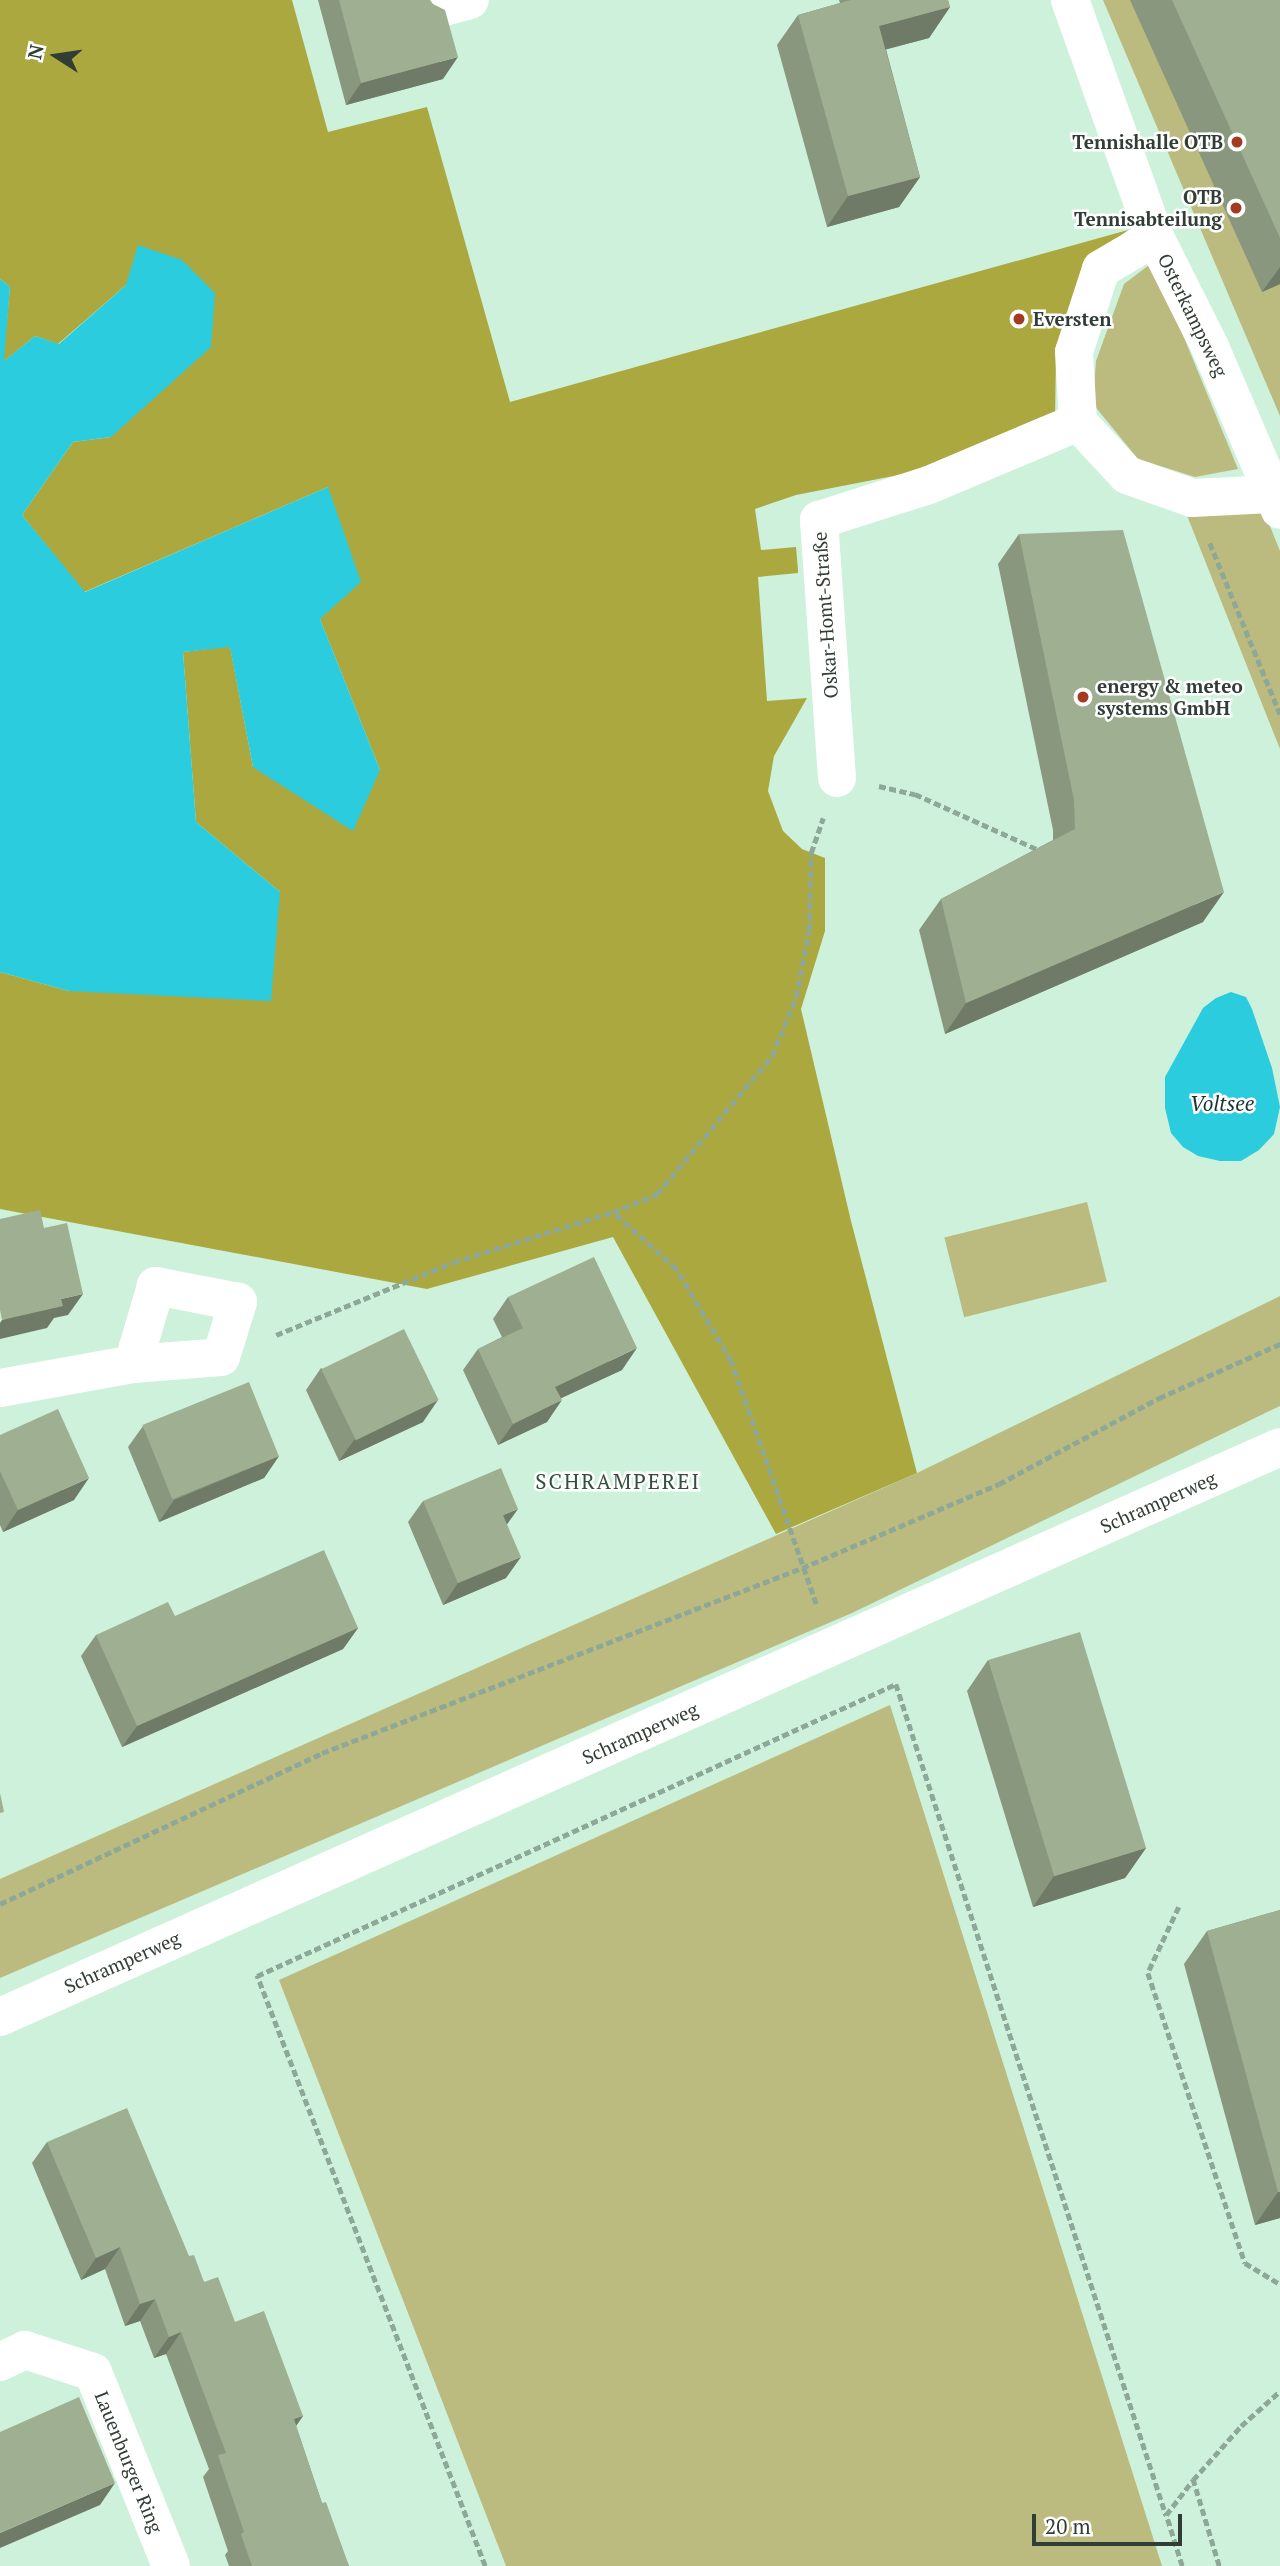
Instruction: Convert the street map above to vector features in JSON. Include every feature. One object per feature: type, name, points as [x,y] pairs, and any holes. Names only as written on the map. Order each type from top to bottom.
[{"type":"street","points":[[433,10],[470,0]]},
{"type":"street","name":"Osterkampsweg","points":[[1070,0],[1154,237],[1210,347],[1277,502]]},
{"type":"street","points":[[1154,237],[1101,270],[1074,352],[1078,422],[1127,475],[1192,498],[1277,502]]},
{"type":"street","name":"Oskar-Homt-Straße","points":[[837,778],[818,520],[929,485],[1078,422]]},
{"type":"street","points":[[0,1388],[133,1364],[221,1357],[238,1302],[156,1286],[133,1364]]},
{"type":"street","name":"Schramperweg","points":[[0,2017],[1280,1447]]},
{"type":"street","name":"Lauenburger Ring","points":[[0,2362],[25,2350],[93,2372],[171,2566]]},
{"type":"path","points":[[1192,498],[1280,714]]},
{"type":"path","points":[[221,1357],[454,1262],[617,1210],[657,1194],[772,1056],[796,998],[809,930],[811,853],[837,778],[915,794],[1050,855]]},
{"type":"path","points":[[617,1210],[613,1212],[676,1269],[731,1360],[802,1568],[833,1647]]},
{"type":"path","points":[[0,1904],[322,1753],[802,1568],[999,1484],[1159,1398],[1280,1344]]},
{"type":"path","points":[[485,2566],[257,1976],[897,1684],[1182,2566]]},
{"type":"path","points":[[1179,1907],[1148,1973],[1245,2263],[1280,2284]]},
{"type":"path","points":[[1166,2515],[1241,2426],[1280,2391]]},
{"type":"path","points":[[1194,2480],[1219,2566]]},
{"type":"green space","name":"OTB Tennisabteilung","points":[[1103,0],[1280,0],[1280,416]]},
{"type":"green space","points":[[1153,262],[1238,469],[1195,477],[1138,459],[1093,404],[1096,361],[1124,284]]},
{"type":"green space","points":[[1261,504],[1280,551],[1280,749],[1186,513]]},
{"type":"green space","points":[[1087,1202],[1107,1282],[964,1317],[944,1238]]},
{"type":"green space","points":[[1280,1296],[1280,1406],[852,1613],[0,1978],[0,1879],[917,1473]]},
{"type":"green space","points":[[890,1705],[1162,2566],[506,2566],[279,1980]]},
{"type":"shaded area","points":[[0,0],[292,0],[328,132],[427,107],[510,402],[1128,230],[1088,263],[1056,351],[1055,421],[919,471],[796,495],[755,509],[761,550],[796,547],[798,570],[798,573],[758,577],[767,701],[807,698],[774,756],[768,791],[783,831],[802,849],[825,858],[825,931],[801,1009],[851,1221],[917,1473],[776,1534],[613,1237],[427,1289],[0,1209],[0,972],[69,991],[280,892],[196,822],[183,652],[230,646],[253,767],[380,770],[320,619],[328,487],[84,592],[22,515],[73,442],[111,437],[126,285],[58,344],[35,336],[3,362],[10,287],[0,279]]},
{"type":"water","points":[[138,245],[182,260],[215,293],[211,347],[111,437],[73,442],[22,515],[85,592],[328,487],[361,582],[320,619],[380,770],[353,831],[253,767],[230,647],[183,652],[196,822],[280,892],[271,1001],[69,991],[0,972],[0,279],[10,287],[4,361],[35,336],[59,344],[126,285]]},
{"type":"water","name":"Voltsee","points":[[1231,992],[1246,997],[1252,1009],[1272,1068],[1280,1107],[1274,1134],[1259,1150],[1241,1161],[1220,1161],[1198,1156],[1183,1147],[1171,1133],[1165,1108],[1165,1077],[1203,1008],[1216,998]]},
{"type":"building","points":[[339,0],[430,0],[445,10],[458,57],[361,83]]},
{"type":"building","points":[[851,0],[948,0],[950,7],[879,26],[920,177],[848,196],[798,15]]},
{"type":"building","points":[[1172,0],[1280,0],[1280,238]]},
{"type":"building","name":"energy & meteo systems GmbH","points":[[1123,530],[1224,892],[966,1003],[941,899],[1075,829],[1074,800],[1019,534]]},
{"type":"building","points":[[40,1210],[44,1228],[67,1223],[83,1294],[61,1299],[63,1306],[2,1320],[0,1219]]},
{"type":"building","points":[[594,1257],[637,1348],[555,1387],[562,1400],[513,1424],[478,1349],[523,1328],[508,1297]]},
{"type":"building","points":[[404,1329],[439,1400],[356,1440],[321,1369]]},
{"type":"building","points":[[249,1382],[279,1456],[172,1499],[142,1425]]},
{"type":"building","points":[[58,1409],[89,1478],[18,1510],[0,1471],[0,1435]]},
{"type":"building","points":[[501,1468],[518,1509],[503,1515],[521,1557],[458,1583],[423,1501]]},
{"type":"building","points":[[324,1550],[358,1628],[137,1726],[96,1635],[168,1602],[175,1616]]},
{"type":"building","points":[[1080,1632],[1146,1848],[1054,1876],[988,1660]]},
{"type":"building","points":[[0,1793],[4,1812],[0,1813]]},
{"type":"building","points":[[1280,1910],[1280,2192],[1278,2192],[1207,1931]]},
{"type":"building","points":[[127,2108],[189,2256],[194,2255],[204,2282],[218,2277],[235,2322],[264,2311],[303,2416],[294,2419],[322,2503],[326,2502],[349,2566],[252,2566],[241,2534],[244,2532],[218,2455],[226,2453],[181,2332],[169,2337],[155,2299],[140,2304],[120,2247],[96,2258],[47,2142]]},
{"type":"building","points":[[79,2397],[115,2483],[0,2533],[0,2432]]},
{"type":"place","name":"Tennishalle OTB","points":[[1237,142]]},
{"type":"place","name":"OTB Tennisabteilung","points":[[1236,208]]},
{"type":"place","name":"Eversten","points":[[1019,319]]},
{"type":"place","name":"energy & meteo systems GmbH","points":[[1083,697]]},
{"type":"district","name":"SCHRAMPEREI","points":[[618,1481]]}]
